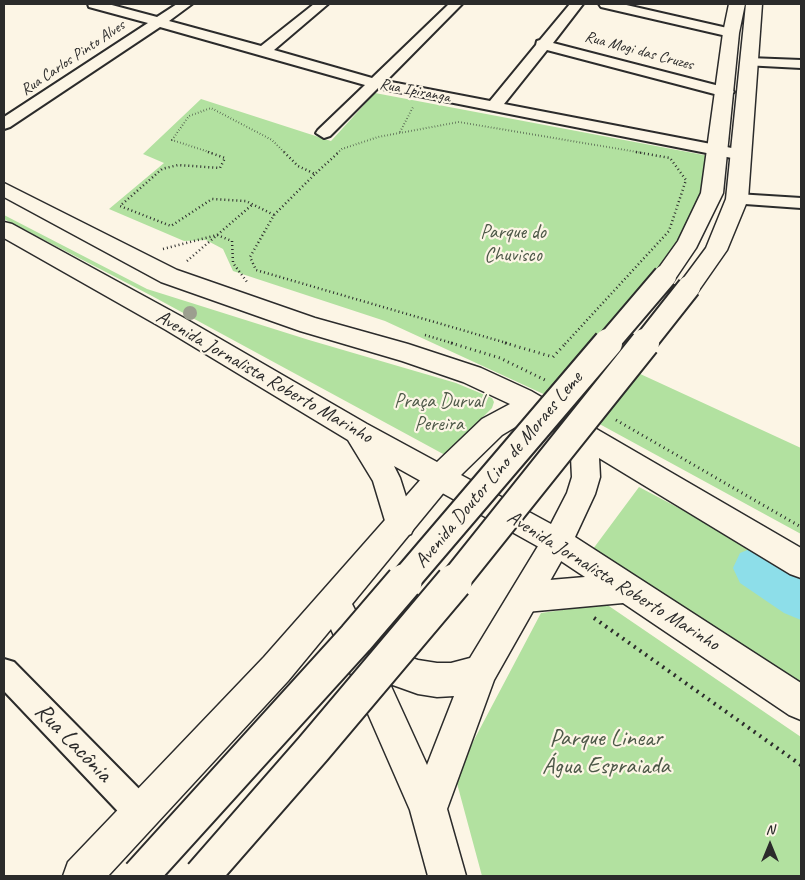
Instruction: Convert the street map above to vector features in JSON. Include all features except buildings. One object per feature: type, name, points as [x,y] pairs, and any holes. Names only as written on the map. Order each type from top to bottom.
[{"type":"street","name":"Rua Ipiranga","points":[[94,4],[375,83],[742,155]]},
{"type":"street","name":"Rua Carlos Pinto Alves","points":[[4,124],[186,4]]},
{"type":"street","points":[[264,51],[322,4]]},
{"type":"street","points":[[324,134],[456,4]]},
{"type":"street","points":[[494,106],[542,44],[577,4]]},
{"type":"street","points":[[606,4],[731,33]]},
{"type":"street","name":"Avenida Doutor Lino de Moraes Leme","points":[[202,876],[314,749],[489,540],[677,282],[688,243],[705,212],[716,172],[731,33],[737,4]]},
{"type":"street","name":"Avenida Doutor Lino de Moraes Leme","points":[[140,876],[677,282],[716,250],[737,199],[754,4]]},
{"type":"street","name":"Rua Mogi das Cruzes","points":[[542,44],[726,92]]},
{"type":"street","points":[[749,62],[801,64]]},
{"type":"street","name":"Avenida Jornalista Roberto Marinho","points":[[4,189],[169,276],[300,322],[408,353],[472,375],[533,404],[572,426],[801,564]]},
{"type":"street","points":[[737,199],[801,203]]},
{"type":"street","name":"Avenida Jornalista Roberto Marinho","points":[[4,229],[174,324],[357,432],[558,542],[801,703]]},
{"type":"street","name":"Avenida Doutor Lino de Moraes Leme","points":[[82,876],[276,669],[440,477],[492,427],[533,404]]},
{"type":"street","points":[[428,809],[481,671],[558,542],[581,494],[586,477],[585,457],[572,426]]},
{"type":"street","points":[[357,432],[386,478],[400,525]]},
{"type":"street","points":[[526,597],[628,588]]},
{"type":"street","points":[[334,602],[361,656],[428,809],[447,876]]},
{"type":"street","points":[[361,656],[418,677],[437,680],[451,680],[481,671]]},
{"type":"street","name":"Rua Lacônia","points":[[4,672],[141,813]]},
{"type":"path","points":[[400,133],[421,92]]},
{"type":"path","points":[[274,215],[246,201],[212,199],[171,226],[120,206],[162,169],[178,165],[220,168],[225,158],[172,140],[189,116],[211,108],[272,140],[298,166],[315,174]]},
{"type":"path","points":[[459,122],[670,158],[686,180],[669,231],[553,357],[256,270],[250,257],[274,215],[315,174],[342,149],[378,137],[400,133],[459,122]]},
{"type":"path","points":[[169,276],[253,204]]},
{"type":"path","points":[[132,257],[217,235],[232,242],[233,263],[246,282],[256,285]]},
{"type":"path","points":[[589,614],[801,765]]},
{"type":"green space","name":"Parque do Chuvisco","points":[[375,93],[709,156],[707,191],[684,241],[586,349],[801,448],[801,534],[550,397],[385,321],[233,271],[223,249],[206,240],[184,241],[109,209],[164,163],[143,154],[201,99],[331,141]]},
{"type":"green space","name":"Praça Durval Pereira","points":[[4,215],[147,289],[309,340],[456,383],[492,398],[494,402],[492,408],[445,455],[152,296],[4,219]]},
{"type":"green space","points":[[639,487],[766,554],[751,580],[801,611],[801,682],[593,549]]},
{"type":"green space","name":"Parque Linear Água Espraiada","points":[[606,604],[801,737],[801,876],[482,876],[455,776],[541,613]]},
{"type":"waterway","points":[[757,568],[801,597]]}]
